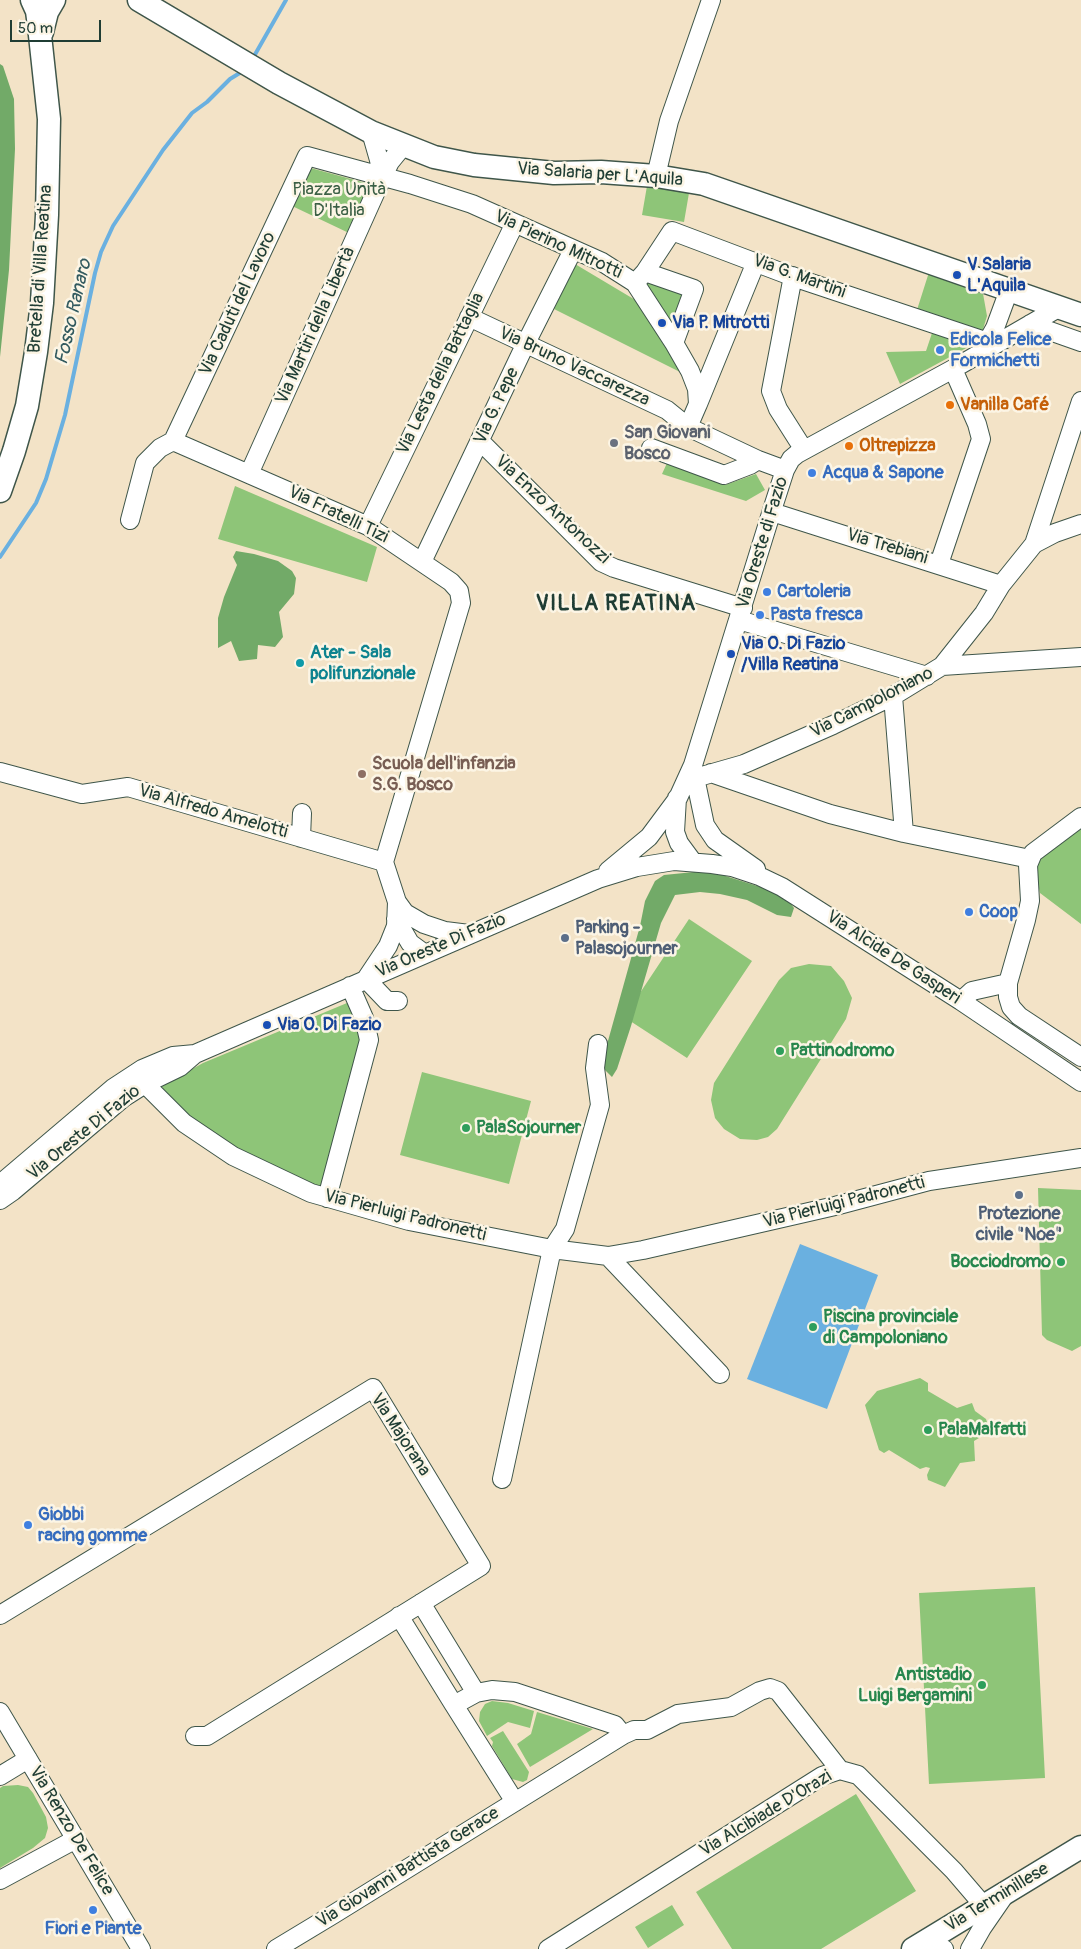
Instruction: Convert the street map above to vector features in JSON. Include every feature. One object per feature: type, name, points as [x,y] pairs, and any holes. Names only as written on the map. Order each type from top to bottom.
[{"type":"main road","name":"Bretella di Villa Reatina","points":[[0,491],[27,406],[42,303],[47,216],[48,119],[37,11],[32,0]]},
{"type":"main road","points":[[40,43],[47,12],[54,0]]},
{"type":"main road","name":"Via Salaria per L'Aquila","points":[[139,0],[279,83],[370,132],[434,157],[474,166],[554,173],[601,172],[656,176],[704,184],[1081,315]]},
{"type":"main road","name":"Via Terminillese","points":[[928,1947],[984,1906],[1081,1847]]},
{"type":"street","points":[[656,176],[668,121],[711,0]]},
{"type":"street","points":[[370,132],[379,160],[382,178]]},
{"type":"street","points":[[382,178],[390,162],[403,146]]},
{"type":"street","name":"Via Caduti del Lavoro","points":[[173,441],[307,156],[382,178]]},
{"type":"street","name":"Via Pierino Mitrotti","points":[[382,178],[410,184],[472,204],[573,250],[640,277],[690,372],[697,390],[698,404]]},
{"type":"street","name":"Via Martiri della Libertà","points":[[249,474],[382,178]]},
{"type":"street","name":"Via Lesta della Battaglia","points":[[368,526],[515,223]]},
{"type":"street","name":"Via G. Martini","points":[[640,277],[672,231],[984,348]]},
{"type":"street","name":"Via G. Pepe","points":[[422,562],[525,345],[573,250]]},
{"type":"street","points":[[688,427],[756,262]]},
{"type":"street","points":[[793,276],[771,391],[778,409],[804,450]]},
{"type":"street","points":[[640,277],[694,289],[674,343]]},
{"type":"street","points":[[984,348],[1003,310],[1019,293],[1030,312],[1026,327],[1081,342]]},
{"type":"street","name":"Via Oreste di Fazio","points":[[678,798],[699,772],[741,614],[785,470],[791,460],[804,450],[953,369],[984,348],[1060,307]]},
{"type":"street","name":"Via Bruno Vaccarezza","points":[[468,317],[666,410],[688,427],[758,460],[785,470]]},
{"type":"street","points":[[944,565],[980,445],[977,424],[953,369]]},
{"type":"street","points":[[1034,544],[1081,401]]},
{"type":"street","points":[[130,520],[145,463],[160,448],[173,441]]},
{"type":"street","name":"Via Fratelli Tizi","points":[[173,441],[368,526],[451,582],[459,591],[461,603],[384,862]]},
{"type":"street","name":"Via Enzo Antonozzi","points":[[480,442],[601,562],[741,614],[927,676]]},
{"type":"street","points":[[651,448],[724,475],[758,460]]},
{"type":"street","points":[[944,565],[972,504]]},
{"type":"street","name":"Via Trebiani","points":[[772,512],[944,565],[1002,585]]},
{"type":"street","name":"Via Campoloniano","points":[[699,772],[744,764],[893,696],[927,676],[942,666],[984,613],[1002,585],[1034,544],[1054,533],[1081,524]]},
{"type":"street","points":[[942,666],[1081,657]]},
{"type":"street","points":[[893,696],[904,833]]},
{"type":"street","name":"Via Alfredo Amelotti","points":[[0,772],[82,794],[128,788],[384,862]]},
{"type":"street","points":[[678,798],[675,832],[679,843],[693,862],[702,850],[705,838],[699,772],[830,814],[904,833],[1030,860]]},
{"type":"street","points":[[598,879],[649,837],[678,798]]},
{"type":"street","points":[[301,838],[302,813]]},
{"type":"street","points":[[1081,818],[1033,853],[1028,866],[1030,901],[1008,983],[1008,997],[1011,1007],[1019,1016],[1081,1056]]},
{"type":"street","points":[[705,824],[715,840],[782,888]]},
{"type":"street","name":"Via Oreste Di Fazio","points":[[4,1192],[123,1098],[145,1084],[180,1067],[195,1054],[598,879],[636,867],[674,861],[693,862]]},
{"type":"street","points":[[384,862],[396,911],[410,943],[425,954]]},
{"type":"street","name":"Via Alcide De Gasperi","points":[[693,862],[732,867],[759,876],[782,888],[1080,1077]]},
{"type":"street","points":[[396,911],[405,912],[424,924],[470,934]]},
{"type":"street","points":[[396,911],[396,926],[388,946],[366,979],[387,1001],[398,1001]]},
{"type":"street","points":[[414,918],[422,935],[425,954]]},
{"type":"street","points":[[960,1001],[972,991],[1008,983]]},
{"type":"street","points":[[327,1198],[369,1040],[364,1018],[350,986]]},
{"type":"street","points":[[502,1479],[552,1249],[565,1229],[600,1105],[595,1068],[598,1044]]},
{"type":"street","name":"Via Oreste Di Fazio","points":[[4,1192],[113,1088],[142,1069],[173,1056],[195,1054]]},
{"type":"street","name":"Via Pierluigi Padronetti","points":[[145,1084],[184,1123],[233,1156],[310,1193],[409,1221],[552,1249],[608,1256],[643,1250],[835,1206],[929,1181],[1081,1158]]},
{"type":"street","points":[[0,1208],[4,1192]]},
{"type":"street","points":[[608,1256],[720,1374]]},
{"type":"street","name":"Via Majorana","points":[[0,1615],[373,1388],[481,1566],[207,1736],[195,1736]]},
{"type":"street","points":[[421,1603],[476,1693]]},
{"type":"street","points":[[400,1616],[514,1802]]},
{"type":"street","name":"Via Giovanni Battista Gerace","points":[[276,1949],[623,1735],[634,1730],[647,1730],[678,1714],[731,1707],[760,1691],[770,1688],[778,1691],[840,1770]]},
{"type":"street","points":[[454,1705],[476,1693],[492,1690],[515,1692],[615,1725],[623,1735]]},
{"type":"street","name":"Via Renzo De Felice","points":[[0,1712],[141,1949]]},
{"type":"street","points":[[0,1776],[28,1760]]},
{"type":"street","name":"Via Alcibiade D'Orazi","points":[[548,1949],[822,1776],[840,1770],[858,1775],[954,1871],[984,1906]]},
{"type":"street","points":[[0,1880],[76,1839]]},
{"type":"street","points":[[970,1949],[1007,1892]]},
{"type":"green space","points":[[0,64],[3,66],[14,99],[15,149],[9,270],[0,357]]},
{"type":"green space","name":"Piazza Unità D'Italia","points":[[307,167],[373,185],[351,234],[290,205]]},
{"type":"green space","points":[[647,186],[689,193],[684,222],[642,215]]},
{"type":"green space","points":[[575,264],[637,301],[684,374],[554,309]]},
{"type":"green space","points":[[930,269],[982,288],[987,316],[981,336],[916,313]]},
{"type":"green space","points":[[647,279],[686,295],[673,330],[645,286]]},
{"type":"green space","points":[[933,330],[960,339],[970,346],[900,384],[886,352],[926,351]]},
{"type":"green space","points":[[667,463],[725,485],[756,474],[765,490],[746,501],[662,474]]},
{"type":"green space","points":[[235,486],[377,547],[367,582],[218,539]]},
{"type":"green space","points":[[236,551],[278,561],[292,571],[296,578],[294,594],[279,612],[283,637],[275,647],[258,645],[257,659],[239,661],[231,641],[218,648],[218,618],[237,565],[233,557]]},
{"type":"green space","points":[[1081,829],[1081,924],[1040,893],[1035,872],[1037,863],[1045,853]]},
{"type":"green space","points":[[694,872],[716,873],[770,890],[788,900],[794,908],[791,917],[777,915],[747,900],[720,894],[700,892],[675,895],[661,923],[631,1026],[617,1069],[612,1077],[601,1066],[640,926],[645,901],[655,881],[664,875]]},
{"type":"green space","points":[[689,919],[752,961],[687,1058],[624,1017]]},
{"type":"green space","name":"Pattinodromo","points":[[809,964],[831,966],[844,981],[852,998],[846,1019],[777,1129],[768,1137],[757,1140],[740,1139],[724,1129],[715,1118],[711,1100],[714,1083],[779,980],[791,968]]},
{"type":"green space","points":[[347,1003],[357,1017],[362,1039],[320,1188],[261,1162],[197,1123],[165,1096],[162,1086],[203,1063]]},
{"type":"green space","name":"PalaSojourner","points":[[422,1072],[531,1101],[509,1184],[400,1155]]},
{"type":"green space","name":"Bocciodromo","points":[[1038,1188],[1081,1190],[1081,1346],[1072,1351],[1047,1340],[1042,1335]]},
{"type":"green space","name":"PalaMalfatti","points":[[920,1378],[928,1383],[928,1391],[957,1408],[972,1403],[975,1411],[986,1419],[987,1422],[979,1438],[974,1441],[975,1461],[960,1463],[945,1487],[928,1480],[927,1475],[930,1468],[920,1469],[889,1450],[884,1453],[879,1450],[865,1405],[877,1391]]},
{"type":"green space","name":"Antistadio Luigi Bergamini","points":[[1035,1587],[1045,1778],[929,1784],[919,1593]]},
{"type":"green space","points":[[492,1701],[508,1703],[534,1711],[530,1728],[508,1722],[487,1736],[479,1721],[480,1712],[485,1704]]},
{"type":"green space","points":[[537,1712],[593,1729],[530,1767],[517,1744],[531,1734]]},
{"type":"green space","points":[[503,1731],[529,1772],[527,1780],[523,1782],[512,1779],[492,1746],[493,1742],[490,1738]]},
{"type":"green space","points":[[18,1785],[28,1787],[33,1793],[46,1817],[48,1828],[45,1838],[33,1848],[0,1868],[0,1788]]},
{"type":"green space","points":[[856,1794],[916,1891],[821,1949],[732,1949],[696,1892]]},
{"type":"green space","points":[[672,1905],[684,1925],[648,1948],[635,1927]]},
{"type":"water","name":"Piscina provinciale di Campoloniano","points":[[800,1244],[878,1275],[827,1409],[747,1379]]},
{"type":"waterway","name":"Fosso Ranaro","points":[[253,58],[286,0]]},
{"type":"waterway","name":"Fosso Ranaro","points":[[0,557],[36,503],[46,479],[65,415],[95,273],[101,252],[113,226],[163,150],[192,113],[207,102],[230,79],[243,71]]},
{"type":"place","name":"V Salaria L'Aquila","points":[[957,275]]},
{"type":"place","name":"Via P. Mitrotti","points":[[662,323]]},
{"type":"place","name":"Edicola Felice Formichetti","points":[[940,350]]},
{"type":"place","name":"Vanilla Café","points":[[950,405]]},
{"type":"place","name":"San Giovani Bosco","points":[[614,443]]},
{"type":"place","name":"Oltrepizza","points":[[849,446]]},
{"type":"place","name":"Acqua & Sapone","points":[[812,473]]},
{"type":"place","name":"Cartoleria","points":[[767,592]]},
{"type":"place","name":"Pasta fresca","points":[[760,615]]},
{"type":"place","name":"Via O. Di Fazio /Villa Reatina","points":[[731,654]]},
{"type":"place","name":"Ater - Sala polifunzionale","points":[[300,663]]},
{"type":"place","name":"Scuola dell'infanzia S.G. Bosco","points":[[362,774]]},
{"type":"place","name":"Coop","points":[[969,912]]},
{"type":"place","name":"Parking - Palasojourner","points":[[565,938]]},
{"type":"place","name":"Via O. Di Fazio","points":[[267,1025]]},
{"type":"place","name":"Pattinodromo","points":[[780,1051]]},
{"type":"place","name":"PalaSojourner","points":[[466,1128]]},
{"type":"place","name":"Protezione civile \"Noe\"","points":[[1019,1195]]},
{"type":"place","name":"Bocciodromo","points":[[1061,1262]]},
{"type":"place","name":"Piscina provinciale di Campoloniano","points":[[813,1327]]},
{"type":"place","name":"PalaMalfatti","points":[[928,1430]]},
{"type":"place","name":"Giobbi racing gomme","points":[[28,1525]]},
{"type":"place","name":"Antistadio Luigi Bergamini","points":[[982,1685]]},
{"type":"place","name":"Fiori e Piante","points":[[93,1910]]},
{"type":"district","name":"VILLA REATINA","points":[[616,604]]}]
